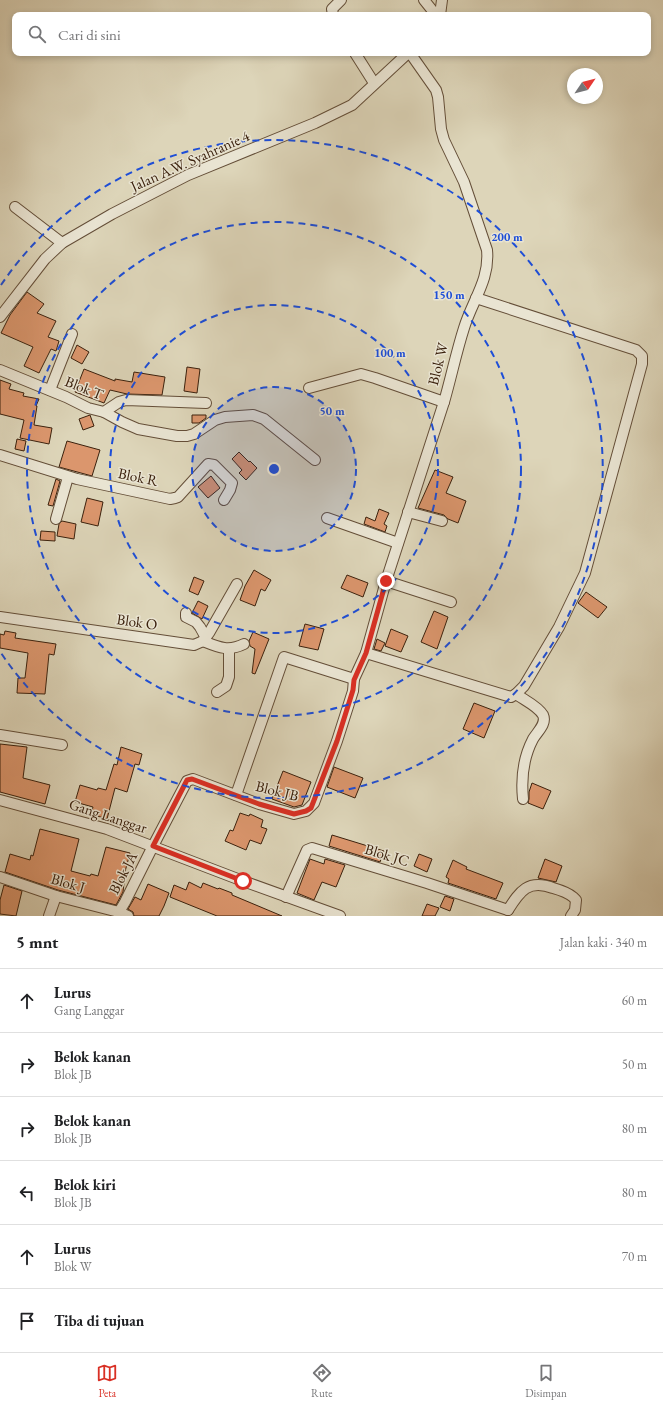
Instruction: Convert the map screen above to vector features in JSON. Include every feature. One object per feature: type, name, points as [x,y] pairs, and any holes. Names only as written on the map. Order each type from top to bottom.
[{"type":"street","points":[[332,12],[332,9],[341,0]]},
{"type":"street","points":[[424,0],[434,12]]},
{"type":"street","points":[[440,12],[442,0]]},
{"type":"street","points":[[357,56],[374,84]]},
{"type":"street","name":"Jalan A.W. Syahranie 4","points":[[0,316],[45,260],[62,243],[112,214],[188,175],[336,114],[352,105],[406,56]]},
{"type":"street","name":"Blok W","points":[[353,690],[354,680],[366,653],[386,581],[451,380],[459,344],[465,325],[486,274],[488,262],[487,250],[464,182],[444,140],[441,129],[436,90],[411,56]]},
{"type":"street","points":[[15,207],[62,243]]},
{"type":"street","points":[[366,653],[511,697],[524,686],[559,627],[585,573],[642,356],[636,350],[476,298]]},
{"type":"street","points":[[50,390],[72,334]]},
{"type":"street","name":"Blok T","points":[[0,370],[50,390],[88,408],[104,412],[119,402],[126,400],[206,403]]},
{"type":"street","points":[[309,388],[361,374],[444,402]]},
{"type":"street","points":[[104,412],[138,429],[177,436],[194,434],[215,420],[225,417],[253,415],[264,419],[315,460]]},
{"type":"street","name":"Blok R","points":[[0,455],[68,477],[170,499],[178,497],[208,464],[211,464],[214,465],[232,483],[224,500]]},
{"type":"street","points":[[56,519],[68,477]]},
{"type":"street","points":[[408,512],[442,521]]},
{"type":"street","points":[[327,518],[398,543]]},
{"type":"street","points":[[386,581],[451,602]]},
{"type":"street","points":[[204,640],[236,584]]},
{"type":"street","points":[[186,613],[186,617],[196,622],[200,627],[204,640]]},
{"type":"street","name":"Blok O","points":[[0,617],[189,645],[194,645],[204,640]]},
{"type":"street","points":[[204,640],[229,649],[244,644]]},
{"type":"street","points":[[217,692],[226,686],[229,677],[229,649]]},
{"type":"street","points":[[236,795],[284,657],[354,680]]},
{"type":"street","name":"Blok JB","points":[[153,846],[187,780],[192,779],[259,804],[294,814],[311,808],[337,741],[353,690]]},
{"type":"street","points":[[516,694],[539,710],[544,716],[543,723],[525,757],[522,785],[523,799]]},
{"type":"street","points":[[0,734],[62,745]]},
{"type":"street","name":"Gang Langgar","points":[[0,800],[107,829],[340,916]]},
{"type":"street","name":"Blok JA","points":[[123,914],[125,902],[153,846]]},
{"type":"street","name":"Blok JC","points":[[286,897],[307,850],[312,848],[427,883],[509,913]]},
{"type":"street","name":"Blok J","points":[[0,877],[56,896],[123,914]]},
{"type":"street","points":[[509,913],[520,892],[532,885],[542,884],[573,896],[576,900],[575,910],[571,916]]},
{"type":"street","points":[[49,916],[56,896]]},
{"type":"building","points":[[27,292],[44,304],[37,313],[56,321],[48,337],[59,341],[56,351],[51,349],[39,373],[24,366],[33,347],[1,333],[10,315]]},
{"type":"building","points":[[77,345],[89,352],[82,364],[71,358]]},
{"type":"building","points":[[187,367],[200,369],[197,393],[184,391]]},
{"type":"building","points":[[84,369],[115,381],[115,379],[132,382],[134,372],[165,377],[162,395],[127,394],[110,390],[104,403],[75,392]]},
{"type":"building","points":[[0,380],[11,384],[9,389],[24,393],[23,396],[39,399],[36,406],[34,425],[52,428],[49,444],[20,438],[24,420],[0,414]]},
{"type":"building","points":[[90,415],[94,426],[83,430],[79,419]]},
{"type":"building","points":[[192,415],[206,415],[206,418],[199,423],[192,423]]},
{"type":"building","points":[[17,439],[26,441],[24,451],[15,449]]},
{"type":"building","points":[[67,441],[100,450],[92,476],[59,467]]},
{"type":"building","points":[[239,452],[257,468],[246,480],[239,473],[242,470],[232,459]]},
{"type":"building","points":[[435,470],[453,477],[446,493],[466,501],[458,523],[448,519],[444,515],[418,508]]},
{"type":"building","points":[[211,476],[220,488],[208,498],[198,487]]},
{"type":"building","points":[[56,479],[60,481],[53,506],[48,505]]},
{"type":"building","points":[[87,498],[103,502],[98,526],[81,522]]},
{"type":"building","points":[[379,509],[389,513],[384,524],[387,526],[385,532],[364,524],[366,517],[375,521]]},
{"type":"building","points":[[62,521],[76,524],[74,539],[57,536],[59,524]]},
{"type":"building","points":[[41,531],[55,532],[55,541],[40,540]]},
{"type":"building","points":[[254,570],[271,580],[265,591],[261,589],[255,606],[240,600],[245,586]]},
{"type":"building","points":[[347,575],[368,583],[363,597],[341,588]]},
{"type":"building","points":[[194,577],[204,581],[198,595],[189,591]]},
{"type":"building","points":[[586,592],[607,607],[598,618],[578,603]]},
{"type":"building","points":[[198,601],[208,606],[202,619],[192,613]]},
{"type":"building","points":[[434,611],[448,617],[437,649],[421,642]]},
{"type":"building","points":[[305,624],[324,629],[318,650],[299,646]]},
{"type":"building","points":[[391,629],[408,636],[401,652],[385,646]]},
{"type":"building","points":[[5,631],[16,633],[15,638],[56,644],[54,655],[49,654],[45,694],[17,693],[18,678],[25,678],[28,653],[0,648],[0,634],[4,635]]},
{"type":"building","points":[[253,632],[269,639],[255,674],[252,673],[255,649],[250,646],[249,641]]},
{"type":"building","points":[[377,639],[385,643],[381,651],[374,649]]},
{"type":"building","points":[[474,703],[495,711],[484,738],[463,729]]},
{"type":"building","points":[[0,744],[27,747],[23,778],[50,785],[45,804],[0,792]]},
{"type":"building","points":[[121,747],[142,754],[139,765],[135,764],[127,792],[115,788],[107,819],[91,814],[93,807],[75,802],[80,785],[97,790],[98,788],[106,790],[114,764],[117,765]]},
{"type":"building","points":[[334,767],[363,778],[355,798],[327,787]]},
{"type":"building","points":[[283,771],[311,782],[302,805],[294,807],[272,799]]},
{"type":"building","points":[[532,783],[551,791],[543,809],[528,803]]},
{"type":"building","points":[[240,813],[249,816],[250,814],[263,820],[261,827],[267,829],[261,844],[250,840],[246,850],[225,841],[230,830],[233,831]]},
{"type":"building","points":[[40,829],[79,839],[71,871],[90,876],[91,874],[98,876],[106,847],[130,853],[122,883],[124,883],[123,892],[116,905],[58,890],[5,872],[10,854],[30,860],[31,855],[33,856]]},
{"type":"building","points":[[332,835],[384,851],[380,862],[329,846]]},
{"type":"building","points":[[419,854],[432,859],[427,872],[414,866]]},
{"type":"building","points":[[310,859],[324,864],[325,859],[345,865],[336,887],[322,882],[314,900],[297,893]]},
{"type":"building","points":[[545,859],[562,866],[556,882],[538,878]]},
{"type":"building","points":[[453,860],[467,867],[466,869],[503,883],[496,899],[448,883],[449,879],[446,877]]},
{"type":"building","points":[[189,882],[201,888],[203,883],[218,889],[219,888],[282,916],[217,916],[170,897],[174,885],[186,890]]},
{"type":"building","points":[[148,884],[169,893],[164,906],[159,916],[134,916],[133,912],[128,909],[135,897],[141,900]]},
{"type":"building","points":[[4,885],[22,891],[16,916],[0,914],[0,900]]},
{"type":"building","points":[[445,896],[454,899],[450,911],[440,907]]},
{"type":"building","points":[[427,904],[439,908],[435,916],[422,916]]},
{"type":"route","points":[[243,881],[153,846],[187,780],[192,779],[259,804],[294,814],[311,808],[337,741],[353,690],[354,680],[366,653],[386,581]]}]
